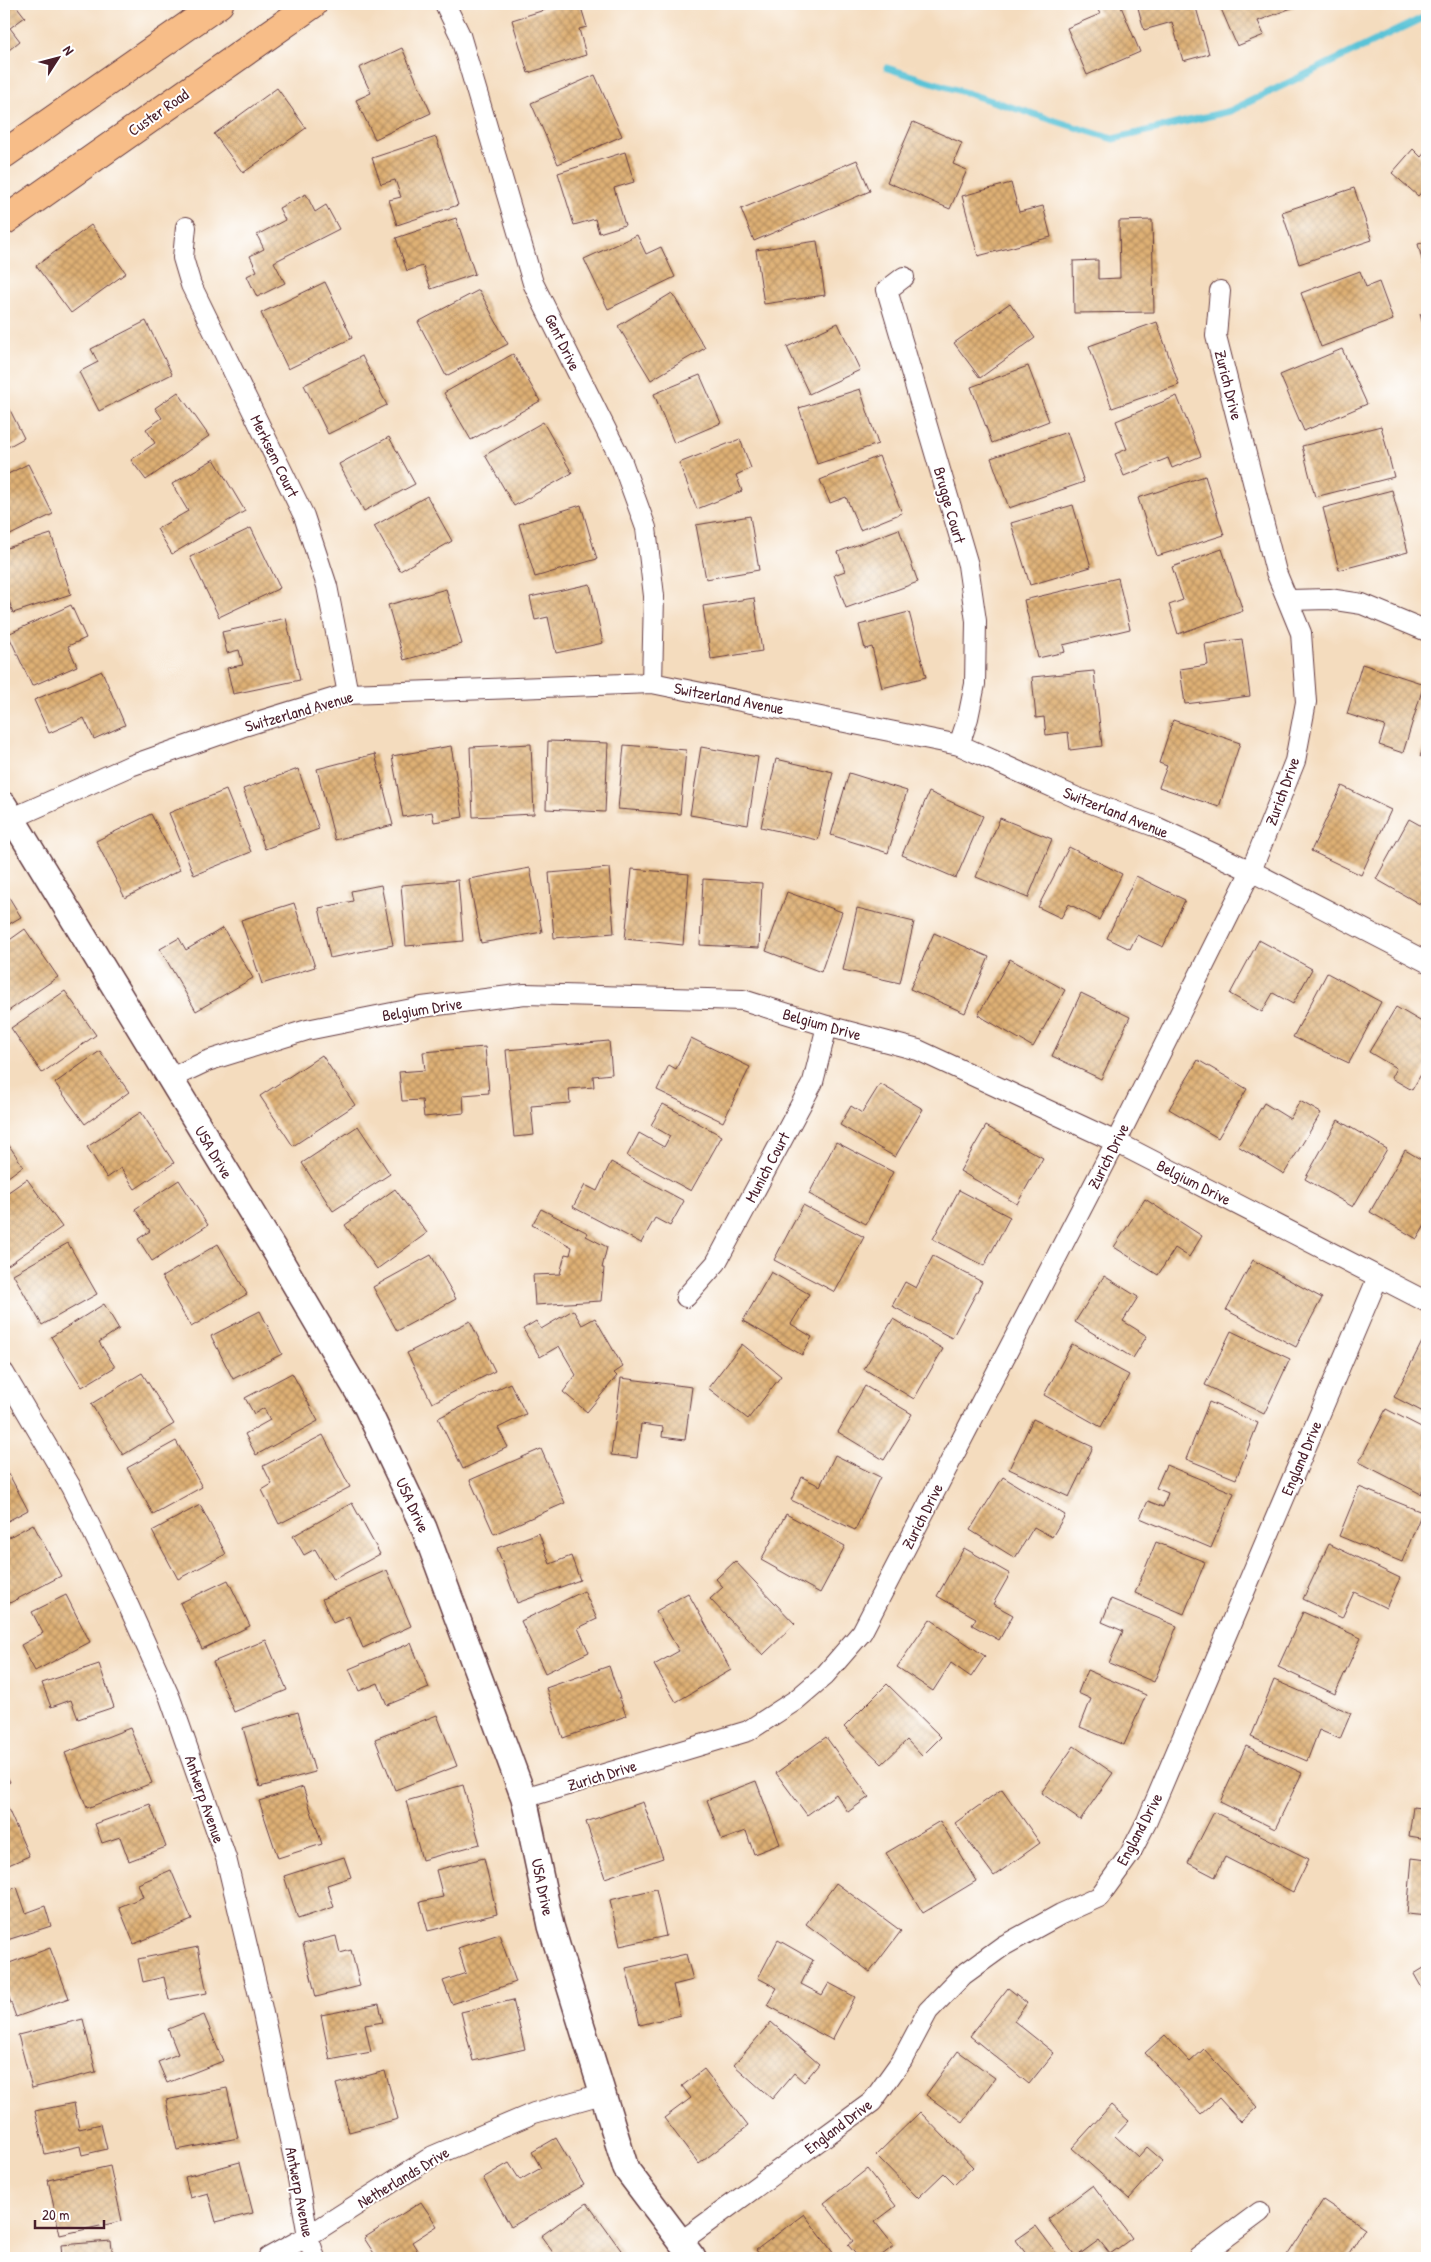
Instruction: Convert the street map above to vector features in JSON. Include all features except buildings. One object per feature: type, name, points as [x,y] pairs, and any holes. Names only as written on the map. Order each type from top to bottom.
[{"type":"main road","points":[[4,154],[218,4]]},
{"type":"main road","name":"Custer Road","points":[[4,221],[313,4]]},
{"type":"street","name":"Gent Drive","points":[[444,4],[460,36],[533,283],[622,462],[646,528],[654,596],[652,683]]},
{"type":"street","name":"Merksem Court","points":[[186,227],[183,258],[191,285],[304,516],[327,586],[348,694]]},
{"type":"street","name":"Brugge Court","points":[[904,277],[887,290],[968,565],[976,621],[975,684],[968,718],[959,745]]},
{"type":"street","name":"Zurich Drive","points":[[524,1798],[748,1731],[796,1700],[824,1676],[862,1632],[1116,1142],[1251,870],[1295,761],[1306,702],[1304,655],[1301,633],[1276,572],[1216,336],[1220,291]]},
{"type":"street","points":[[1289,600],[1330,599],[1362,604],[1427,631]]},
{"type":"street","name":"Switzerland Avenue","points":[[6,815],[130,766],[241,727],[348,694],[652,683],[959,745],[1075,797],[1154,826],[1251,870],[1427,962]]},
{"type":"street","name":"USA Drive","points":[[6,815],[278,1256],[366,1406],[424,1528],[524,1798],[551,1926],[626,2169],[686,2250]]},
{"type":"street","name":"Belgium Drive","points":[[169,1078],[207,1061],[307,1030],[422,1007],[525,994],[743,1000],[827,1026],[918,1050],[1116,1142],[1427,1302]]},
{"type":"street","name":"Munich Court","points":[[686,1297],[716,1264],[813,1082],[827,1026]]},
{"type":"street","name":"England Drive","points":[[686,2250],[872,2102],[902,2060],[928,2011],[963,1975],[1003,1946],[1061,1914],[1099,1897],[1130,1854],[1147,1821],[1378,1277]]},
{"type":"street","name":"Antwerp Avenue","points":[[4,1373],[71,1487],[125,1598],[170,1698],[226,1858],[261,2004],[297,2173],[308,2236],[315,2258]]},
{"type":"street","name":"Netherlands Drive","points":[[268,2258],[308,2236],[433,2156],[534,2113],[602,2094]]},
{"type":"street","points":[[1198,2258],[1260,2212]]},
{"type":"waterway","points":[[887,68],[1113,139],[1230,111],[1427,16]]}]
